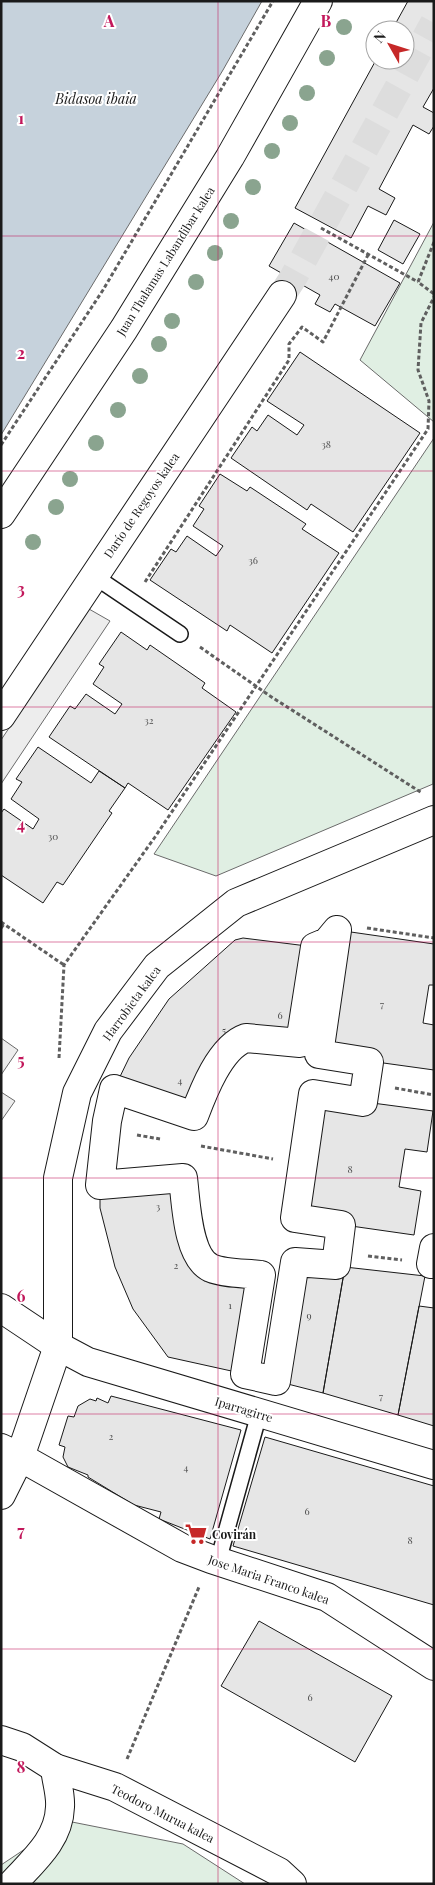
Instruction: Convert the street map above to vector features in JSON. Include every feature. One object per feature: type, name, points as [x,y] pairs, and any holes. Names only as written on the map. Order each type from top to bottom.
[{"type":"street","name":"Juan Thalamas Labandibar kalea","points":[[1,514],[124,329],[230,157],[318,1]]},
{"type":"street","name":"Darío de Regoyos kalea","points":[[1,716],[282,295]]},
{"type":"street","name":"Harrobieta kalea","points":[[58,1346],[58,1178],[77,1094],[108,1031],[157,966],[236,903],[430,808]]},
{"type":"street","points":[[338,930],[319,1054],[369,1062],[363,1102],[313,1094],[295,1218],[341,1225],[337,1252],[336,1265],[295,1262],[276,1381],[245,1374],[261,1275],[212,1268],[203,1262],[197,1254],[188,1224],[183,1178],[100,1185],[107,1121],[114,1089],[194,1116],[206,1085],[228,1050],[240,1040],[246,1038],[300,1043],[315,947],[327,942],[338,930]]},
{"type":"street","name":"Iparragirre","points":[[1,1308],[58,1346],[88,1362],[434,1465]]},
{"type":"street","points":[[1,1495],[10,1452],[58,1346]]},
{"type":"street","name":"Jose Maria Franco kalea","points":[[10,1452],[182,1548],[327,1597],[434,1666]]},
{"type":"street","name":"Teodoro Murua kalea","points":[[1,1740],[22,1747],[55,1768],[115,1787],[279,1872],[292,1884]]},
{"type":"street","points":[[12,1884],[45,1849],[54,1834],[60,1806],[55,1768]]},
{"type":"lane","points":[[94,576],[180,634]]},
{"type":"lane","points":[[215,1560],[259,1414]]},
{"type":"path","points":[[1,445],[103,290],[273,1]]},
{"type":"path","points":[[58,1064],[64,965],[155,836],[428,429],[432,400],[418,370],[421,323],[434,295],[418,282],[321,228]]},
{"type":"path","points":[[418,282],[434,242]]},
{"type":"path","points":[[142,587],[289,360],[289,344],[302,327],[323,342],[368,255]]},
{"type":"path","points":[[208,652],[430,808]]},
{"type":"path","points":[[1,928],[3,923],[64,965]]},
{"type":"path","points":[[362,928],[434,938]]},
{"type":"path","points":[[366,1082],[434,1095]]},
{"type":"path","points":[[131,1134],[169,1141]]},
{"type":"path","points":[[198,1146],[274,1159]]},
{"type":"path","points":[[337,1252],[430,1260]]},
{"type":"path","points":[[125,1764],[215,1560]]},
{"type":"green space","points":[[434,222],[434,422],[360,360]]},
{"type":"green space","points":[[434,438],[433,784],[216,876],[154,854]]},
{"type":"green space","points":[[67,1821],[183,1844],[245,1884],[1,1884],[1,1865]]},
{"type":"shaded area","points":[[89,609],[110,621],[1,784],[1,740]]},
{"type":"shaded area","points":[[1,1038],[18,1050],[1,1075]]},
{"type":"shaded area","points":[[1,1092],[15,1101],[1,1121]]},
{"type":"water","name":"Bidasoa ibaia","points":[[1,1],[262,1],[223,70],[1,435]]},
{"type":"building","points":[[408,1],[434,1],[434,88],[423,107],[434,113],[434,126],[429,134],[413,125],[379,189],[395,198],[386,215],[368,206],[351,238],[295,208],[371,70],[415,70],[415,20],[398,20]]},
{"type":"building","points":[[394,220],[420,234],[403,264],[378,250]]},
{"type":"building","points":[[294,223],[400,283],[375,326],[335,304],[330,312],[315,304],[320,295],[269,266]]},
{"type":"building","points":[[300,352],[420,433],[353,532],[311,504],[307,510],[231,458],[252,427],[257,431],[268,415],[297,435],[304,425],[267,401]]},
{"type":"building","points":[[220,474],[247,491],[250,487],[306,524],[302,529],[339,553],[272,653],[230,625],[227,631],[150,580],[171,549],[176,552],[187,536],[216,556],[223,546],[193,526],[204,509],[199,506]]},
{"type":"building","points":[[121,632],[147,650],[150,645],[205,683],[202,688],[236,712],[168,810],[128,783],[125,788],[49,737],[70,706],[75,709],[86,694],[115,714],[122,704],[93,684],[104,667],[99,664]]},
{"type":"building","points":[[38,747],[91,783],[99,771],[125,788],[109,811],[112,813],[63,885],[57,882],[43,903],[1,875],[1,813],[4,809],[33,829],[39,819],[11,799],[22,782],[16,779]]},
{"type":"building","points":[[337,930],[434,944],[434,985],[429,985],[423,1023],[434,1025],[434,1070],[333,1056]]},
{"type":"building","points":[[243,938],[315,947],[300,1043],[228,1050],[194,1116],[114,1089],[129,1058],[169,999],[235,940]]},
{"type":"building","points":[[327,1097],[433,1111],[427,1152],[405,1149],[399,1187],[421,1191],[414,1235],[295,1218]]},
{"type":"building","points":[[183,1178],[212,1269],[261,1275],[245,1374],[168,1357],[133,1309],[115,1267],[100,1208],[100,1185]]},
{"type":"building","points":[[295,1262],[345,1267],[323,1393],[276,1381]]},
{"type":"building","points":[[345,1267],[425,1276],[398,1415],[323,1393]]},
{"type":"building","points":[[419,1306],[434,1308],[434,1426],[398,1415]]},
{"type":"building","points":[[111,1396],[241,1430],[210,1539],[159,1519],[161,1512],[134,1505],[88,1477],[88,1475],[68,1467],[63,1457],[65,1447],[59,1445],[68,1416],[74,1417],[78,1406],[90,1399],[96,1401],[97,1398],[108,1403]]},
{"type":"building","points":[[265,1437],[434,1486],[434,1605],[233,1546]]},
{"type":"building","points":[[259,1621],[392,1696],[355,1762],[221,1686]]},
{"type":"tunnel","points":[[282,295],[434,23]]},
{"type":"place","name":"Covirán","points":[[196,1534]]}]
